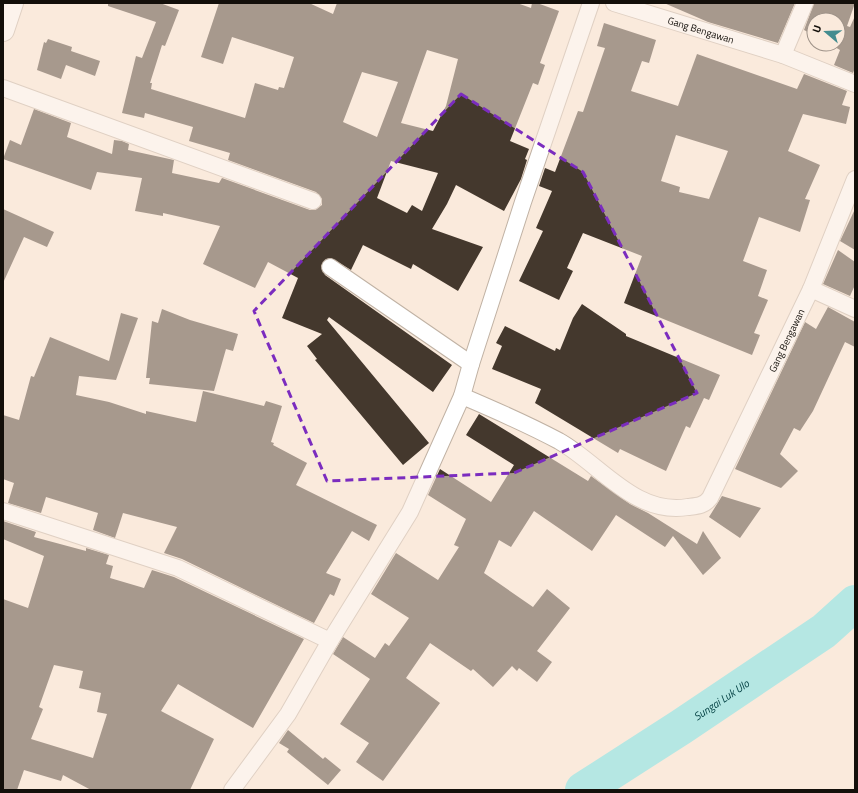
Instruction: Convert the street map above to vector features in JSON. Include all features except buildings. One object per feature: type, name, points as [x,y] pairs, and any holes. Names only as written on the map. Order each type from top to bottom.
[{"type":"main road","points":[[3,30],[12,3]]},
{"type":"street","points":[[232,790],[288,714],[330,641],[410,512],[462,396],[523,202],[591,3]]},
{"type":"street","name":"Gang Bengawan","points":[[614,3],[783,55],[855,84]]},
{"type":"street","points":[[783,55],[805,3]]},
{"type":"street","points":[[3,88],[313,201]]},
{"type":"street","name":"Gang Bengawan","points":[[462,396],[513,417],[561,442],[634,497],[675,509],[703,505],[710,498],[811,289],[855,179]]},
{"type":"street","points":[[330,267],[471,364]]},
{"type":"street","points":[[811,289],[855,309]]},
{"type":"street","points":[[3,511],[178,568],[330,641]]},
{"type":"highlighted area","points":[[461,94],[583,172],[697,393],[514,473],[327,481],[254,311]]},
{"type":"waterway","name":"Sungai Luk Ulo","points":[[583,790],[681,727],[824,631],[855,603]]}]
